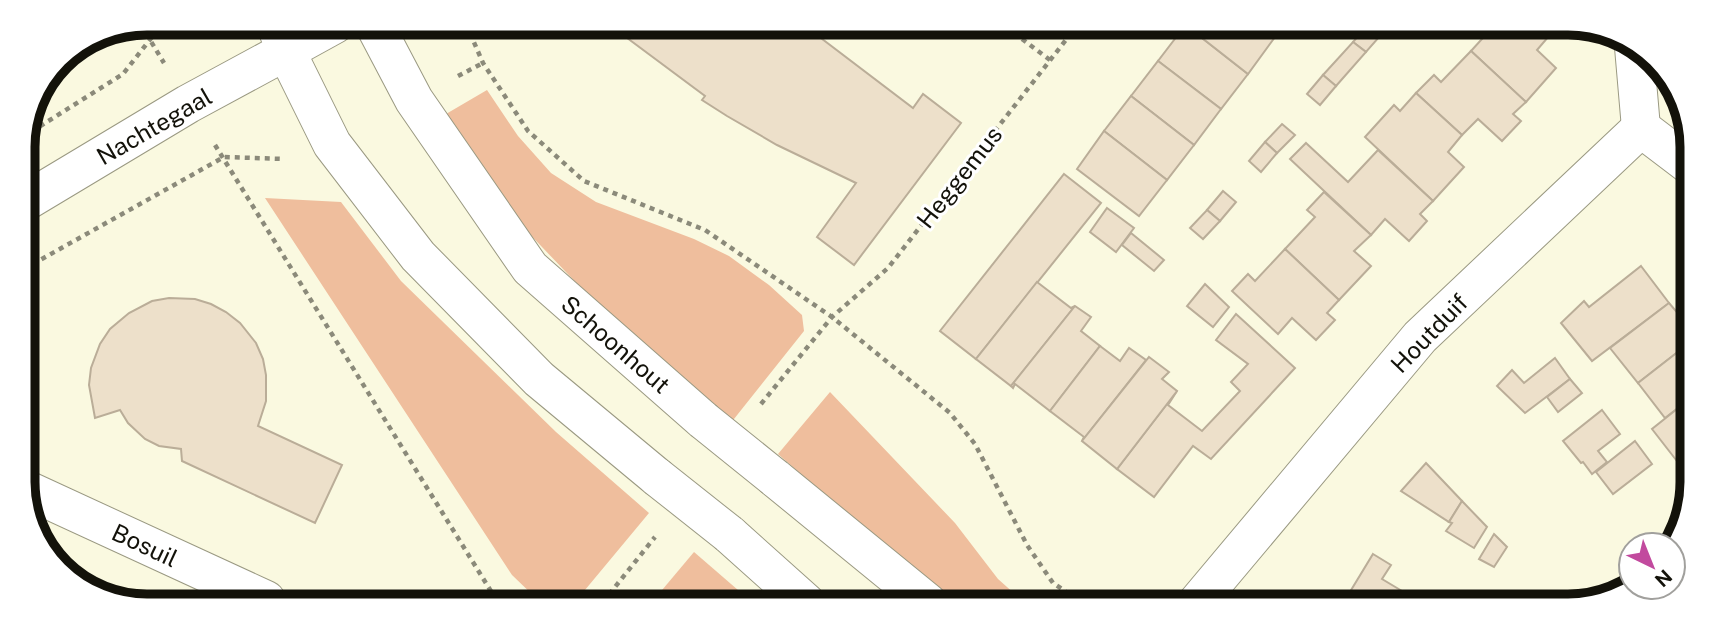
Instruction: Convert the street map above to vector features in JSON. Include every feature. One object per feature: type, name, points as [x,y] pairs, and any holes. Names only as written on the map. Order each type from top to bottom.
[{"type":"main road","name":"Schoonhout","points":[[379,35],[414,100],[530,268],[703,419],[917,594]]},
{"type":"main road","name":"Nachtegaal","points":[[35,196],[188,104],[280,37]]},
{"type":"main road","points":[[280,37],[332,144],[418,256],[539,379],[729,534],[796,594]]},
{"type":"main road","points":[[1635,58],[1641,128],[1680,158]]},
{"type":"main road","name":"Houtduif","points":[[1204,594],[1420,337],[1641,128]]},
{"type":"main road","name":"Bosuil","points":[[37,501],[252,594]]},
{"type":"path","points":[[148,35],[188,104],[224,157],[493,594]]},
{"type":"path","points":[[37,128],[124,75],[154,35]]},
{"type":"path","points":[[471,35],[483,63],[528,131],[584,181],[705,230],[832,317],[950,413],[975,444],[1027,545],[1053,583],[1069,594]]},
{"type":"path","points":[[1017,35],[1050,60]]},
{"type":"path","name":"Heggemus","points":[[832,317],[888,268],[1070,35]]},
{"type":"path","points":[[35,263],[224,157]]},
{"type":"path","points":[[756,411],[832,317]]},
{"type":"path","points":[[609,594],[656,536]]},
{"type":"shaded area","points":[[487,90],[518,136],[551,173],[596,202],[694,239],[729,256],[769,285],[802,315],[804,331],[730,424],[630,339],[520,224],[446,114]]},
{"type":"shaded area","points":[[265,198],[341,202],[401,281],[556,432],[649,513],[582,594],[532,594],[512,575]]},
{"type":"shaded area","points":[[830,392],[955,523],[998,579],[1015,594],[948,594],[865,531],[778,454]]},
{"type":"shaded area","points":[[694,552],[743,594],[659,594]]},
{"type":"building","points":[[623,35],[817,35],[913,108],[923,94],[961,123],[854,265],[817,237],[856,183],[777,145],[702,100],[705,96]]},
{"type":"building","points":[[1178,35],[1198,35],[1248,74],[1221,109],[1158,61]]},
{"type":"building","points":[[1198,35],[1275,37],[1248,74]]},
{"type":"building","points":[[1359,35],[1381,35],[1366,52],[1353,42]]},
{"type":"building","points":[[1486,35],[1550,35],[1537,50],[1556,68],[1526,102],[1471,51]]},
{"type":"building","points":[[1353,42],[1366,52],[1336,86],[1323,75]]},
{"type":"building","points":[[1471,51],[1526,102],[1513,114],[1521,121],[1502,141],[1478,119],[1462,135],[1416,93],[1434,75],[1441,82]]},
{"type":"building","points":[[1158,61],[1221,109],[1194,145],[1131,96]]},
{"type":"building","points":[[1323,75],[1336,86],[1320,105],[1307,94]]},
{"type":"building","points":[[1416,93],[1462,135],[1448,152],[1464,167],[1433,201],[1365,137],[1394,105],[1400,111]]},
{"type":"building","points":[[1131,96],[1194,145],[1167,180],[1104,131]]},
{"type":"building","points":[[1282,124],[1295,135],[1277,153],[1265,142]]},
{"type":"building","points":[[1104,131],[1167,180],[1139,216],[1077,169]]},
{"type":"building","points":[[1265,142],[1277,153],[1261,172],[1249,161]]},
{"type":"building","points":[[1306,143],[1348,182],[1378,150],[1433,201],[1420,214],[1427,221],[1409,241],[1385,219],[1371,235],[1290,159]]},
{"type":"building","points":[[1064,174],[1101,203],[976,359],[940,331]]},
{"type":"building","points":[[1223,191],[1236,202],[1220,221],[1207,210]]},
{"type":"building","points":[[1324,192],[1371,235],[1354,251],[1371,266],[1339,300],[1285,249],[1315,217],[1307,210]]},
{"type":"building","points":[[1107,208],[1134,228],[1116,252],[1090,232]]},
{"type":"building","points":[[1207,210],[1220,221],[1203,239],[1190,228]]},
{"type":"building","points":[[1131,233],[1164,260],[1154,271],[1122,245]]},
{"type":"building","points":[[1285,249],[1339,300],[1327,313],[1335,320],[1316,340],[1292,318],[1278,334],[1232,291],[1248,274],[1255,281]]},
{"type":"building","points":[[1641,266],[1669,303],[1592,361],[1561,323],[1584,301],[1589,307]]},
{"type":"building","points":[[1037,282],[1071,308],[1075,306],[1011,386],[976,359]]},
{"type":"building","points":[[1205,284],[1229,307],[1213,327],[1187,306]]},
{"type":"building","points":[[169,298],[195,299],[211,304],[240,323],[256,343],[266,375],[266,401],[258,426],[342,465],[315,523],[182,461],[181,449],[159,446],[145,439],[128,423],[120,410],[95,418],[89,385],[91,368],[100,344],[110,329],[129,313],[152,301]]},
{"type":"building","points":[[1669,303],[1680,316],[1680,350],[1638,383],[1610,348]]},
{"type":"building","points":[[1075,306],[1091,317],[1081,331],[1100,346],[1050,411],[1015,384],[1013,388],[1011,386]]},
{"type":"building","points":[[1236,314],[1295,368],[1211,459],[1193,446],[1154,497],[1117,469],[1177,391],[1168,405],[1202,431],[1240,391],[1231,382],[1248,364],[1216,340]]},
{"type":"building","points":[[1100,346],[1120,361],[1129,348],[1146,360],[1082,441],[1084,437],[1050,411]]},
{"type":"building","points":[[1680,350],[1680,406],[1665,418],[1638,383]]},
{"type":"building","points":[[1149,357],[1169,372],[1162,379],[1177,391],[1117,469],[1082,441]]},
{"type":"building","points":[[1555,358],[1570,379],[1525,413],[1497,386],[1512,370],[1524,383]]},
{"type":"building","points":[[1570,379],[1582,393],[1558,412],[1547,397]]},
{"type":"building","points":[[1680,407],[1680,465],[1652,429]]},
{"type":"building","points":[[1602,410],[1620,434],[1598,451],[1607,462],[1592,474],[1563,441]]},
{"type":"building","points":[[1635,441],[1652,464],[1613,494],[1596,472]]},
{"type":"building","points":[[1426,463],[1462,501],[1449,522],[1401,491]]},
{"type":"building","points":[[1462,501],[1487,527],[1474,548],[1446,531]]},
{"type":"building","points":[[1494,534],[1507,547],[1494,567],[1479,559]]},
{"type":"building","points":[[1373,554],[1391,565],[1382,579],[1407,594],[1349,594]]}]
